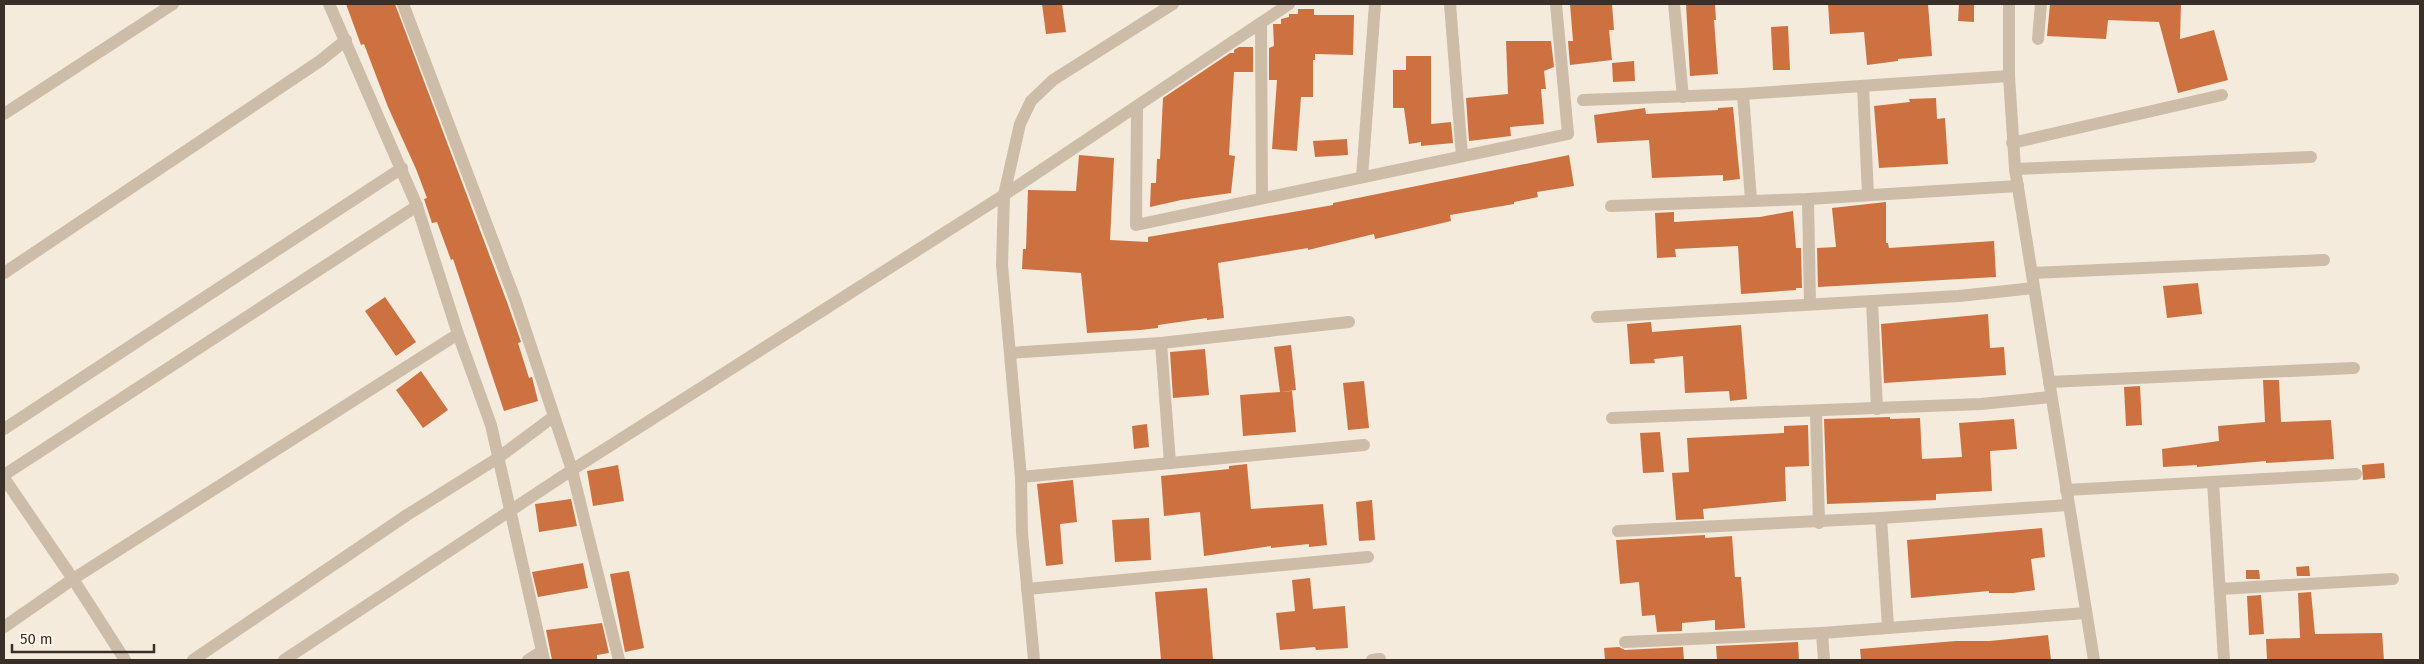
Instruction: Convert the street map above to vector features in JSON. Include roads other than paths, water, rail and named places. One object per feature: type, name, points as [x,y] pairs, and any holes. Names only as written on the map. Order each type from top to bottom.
[{"type":"street","points":[[4,114],[173,4]]},
{"type":"street","points":[[330,4],[417,206],[458,334],[491,425],[543,655],[528,660]]},
{"type":"street","points":[[404,4],[515,299],[572,470],[619,660]]},
{"type":"street","points":[[1034,660],[1022,533],[1021,477],[1002,265],[1004,195],[1020,124],[1031,101],[1054,80],[1173,4]]},
{"type":"street","points":[[284,660],[572,470],[1004,195],[1289,4]]},
{"type":"street","points":[[1362,177],[1375,4]]},
{"type":"street","points":[[1450,4],[1462,156]]},
{"type":"street","points":[[1136,108],[1136,225],[1568,134],[1556,4]]},
{"type":"street","points":[[1674,4],[1683,97]]},
{"type":"street","points":[[2009,4],[2009,76],[2015,169],[2094,660]]},
{"type":"street","points":[[2038,39],[2041,4]]},
{"type":"street","points":[[1261,23],[1262,198]]},
{"type":"street","points":[[4,273],[320,61],[346,40]]},
{"type":"street","points":[[1584,100],[1743,94],[2009,76]]},
{"type":"street","points":[[1863,86],[1868,195]]},
{"type":"street","points":[[1743,94],[1750,200]]},
{"type":"street","points":[[2012,143],[2222,95]]},
{"type":"street","points":[[2015,169],[2310,157]]},
{"type":"street","points":[[4,429],[402,168]]},
{"type":"street","points":[[1611,206],[1808,199],[2018,186]]},
{"type":"street","points":[[1808,199],[1810,304]]},
{"type":"street","points":[[125,660],[4,476],[417,206]]},
{"type":"street","points":[[2032,273],[2324,260]]},
{"type":"street","points":[[1597,317],[1872,301],[2034,288]]},
{"type":"street","points":[[1872,301],[1877,409]]},
{"type":"street","points":[[1010,353],[1161,343],[1349,322]]},
{"type":"street","points":[[4,627],[73,579],[458,334]]},
{"type":"street","points":[[1161,343],[1170,463]]},
{"type":"street","points":[[2049,382],[2354,368]]},
{"type":"street","points":[[1612,418],[1816,412],[1981,404],[2051,397]]},
{"type":"street","points":[[1816,412],[1819,523]]},
{"type":"street","points":[[193,660],[406,515],[498,458],[553,417]]},
{"type":"street","points":[[1021,477],[1364,445]]},
{"type":"street","points":[[2066,490],[2356,474]]},
{"type":"street","points":[[2213,482],[2224,660]]},
{"type":"street","points":[[1618,532],[1819,523],[2068,505]]},
{"type":"street","points":[[1881,518],[1888,627]]},
{"type":"street","points":[[1027,589],[1368,557]]},
{"type":"street","points":[[2220,589],[2393,579]]},
{"type":"street","points":[[1625,642],[1822,633],[2086,613]]},
{"type":"street","points":[[1822,633],[1824,660]]}]
